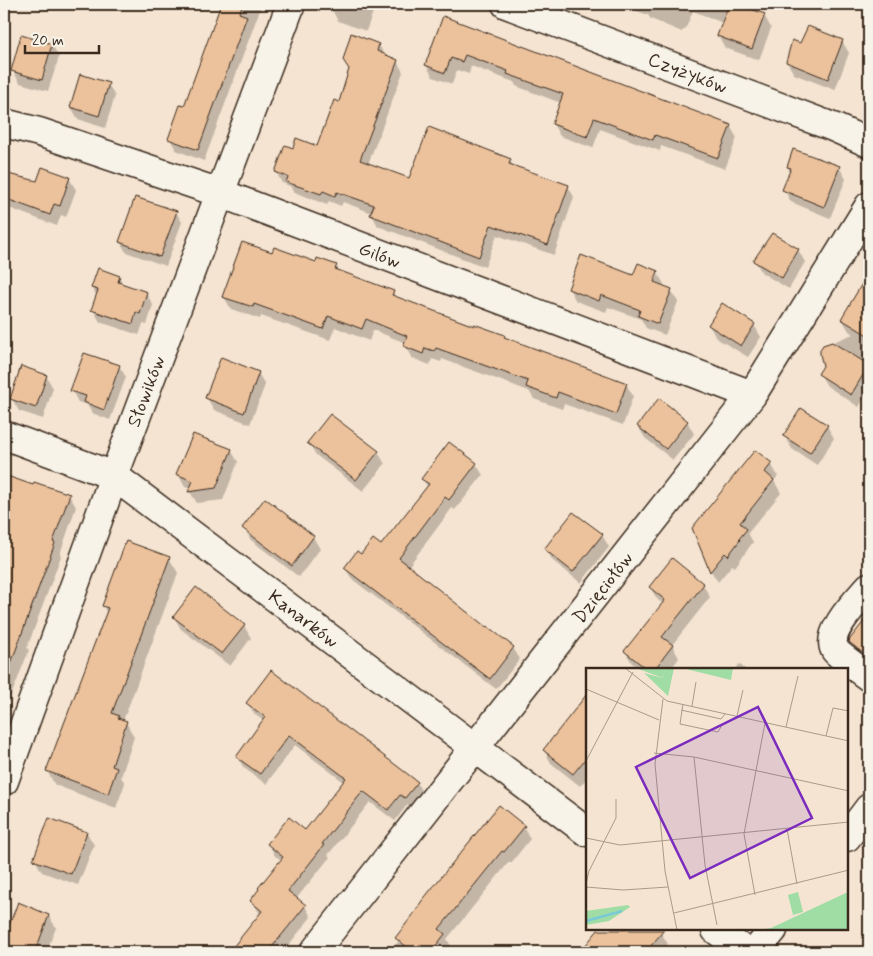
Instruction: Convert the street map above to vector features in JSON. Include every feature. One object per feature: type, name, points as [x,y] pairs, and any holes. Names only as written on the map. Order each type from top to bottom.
[{"type":"street","name":"Słowików","points":[[6,767],[291,4]]},
{"type":"street","name":"Czyżyków","points":[[506,4],[833,127],[869,143]]},
{"type":"street","name":"Gilów","points":[[4,123],[39,132],[220,193],[752,395]]},
{"type":"street","name":"Dzięciołów","points":[[314,952],[752,395],[869,206]]},
{"type":"street","name":"Kanarków","points":[[4,435],[114,476],[586,831]]},
{"type":"street","points":[[869,587],[837,626],[832,640],[835,651],[869,677]]},
{"type":"street","points":[[848,836],[869,808]]},
{"type":"street","points":[[717,931],[746,952]]},
{"type":"street","points":[[755,952],[772,931]]},
{"type":"building","points":[[221,4],[243,4],[239,13],[247,16],[198,150],[168,139],[180,105],[184,106]]},
{"type":"building","points":[[729,4],[737,4],[765,14],[752,49],[717,36]]},
{"type":"building","points":[[443,16],[731,125],[718,158],[655,135],[653,140],[594,118],[587,137],[552,124],[563,94],[507,74],[508,71],[465,55],[462,62],[451,58],[445,73],[425,65]]},
{"type":"building","points":[[808,26],[843,40],[828,79],[786,62],[792,40],[800,43]]},
{"type":"building","points":[[351,33],[379,44],[377,51],[398,60],[360,160],[409,178],[429,127],[511,159],[509,164],[569,185],[548,245],[491,225],[479,257],[370,215],[374,205],[337,192],[335,196],[323,191],[321,194],[286,182],[288,177],[275,172],[285,145],[293,148],[296,138],[317,146],[334,100],[339,102],[349,69],[343,60]]},
{"type":"building","points":[[21,35],[52,44],[42,80],[11,71]]},
{"type":"building","points":[[80,74],[109,83],[99,116],[70,107]]},
{"type":"building","points":[[793,149],[840,166],[824,207],[782,190],[791,168],[787,167]]},
{"type":"building","points":[[42,167],[70,177],[60,206],[54,204],[50,215],[4,198],[4,173],[37,181]]},
{"type":"building","points":[[135,197],[177,211],[160,257],[119,242]]},
{"type":"building","points":[[772,233],[799,249],[782,278],[753,261]]},
{"type":"building","points":[[242,242],[272,252],[274,247],[316,262],[317,258],[337,265],[335,269],[394,291],[392,295],[474,326],[474,324],[505,335],[504,337],[627,383],[616,414],[558,392],[556,398],[526,387],[528,381],[436,348],[434,351],[425,348],[423,354],[403,346],[407,336],[366,319],[362,329],[328,316],[323,329],[254,304],[253,307],[222,297]]},
{"type":"building","points":[[581,255],[633,275],[638,263],[658,271],[654,282],[672,289],[658,324],[638,316],[640,310],[601,295],[599,301],[568,289]]},
{"type":"building","points":[[98,268],[120,276],[118,282],[147,292],[140,314],[136,312],[133,324],[91,310],[98,290],[91,288]]},
{"type":"building","points":[[869,272],[869,336],[841,319]]},
{"type":"building","points":[[722,303],[755,324],[741,346],[708,325]]},
{"type":"building","points":[[832,342],[869,365],[851,395],[818,374],[823,366],[820,350],[823,345]]},
{"type":"building","points":[[84,353],[120,365],[104,410],[84,402],[86,396],[70,391]]},
{"type":"building","points":[[221,357],[259,372],[244,413],[205,398]]},
{"type":"building","points":[[21,366],[47,375],[36,408],[10,399]]},
{"type":"building","points":[[659,398],[688,421],[666,449],[637,426]]},
{"type":"building","points":[[801,408],[828,425],[810,453],[783,436]]},
{"type":"building","points":[[330,414],[379,451],[356,480],[307,443]]},
{"type":"building","points":[[193,434],[232,449],[216,488],[188,492],[193,481],[176,474]]},
{"type":"building","points":[[449,442],[477,463],[449,500],[445,497],[399,558],[514,647],[490,679],[344,568],[357,551],[361,554],[373,539],[381,545],[429,484],[421,479]]},
{"type":"building","points":[[755,450],[772,463],[765,472],[774,480],[740,523],[747,529],[740,540],[728,556],[725,553],[710,572],[692,528]]},
{"type":"building","points":[[4,475],[33,485],[34,482],[70,494],[53,542],[55,543],[6,677],[4,676]]},
{"type":"building","points":[[265,498],[314,536],[292,566],[242,528]]},
{"type":"building","points":[[573,512],[603,534],[573,572],[544,549]]},
{"type":"building","points":[[126,541],[170,557],[112,713],[119,716],[118,718],[127,721],[112,766],[117,768],[108,794],[46,771],[108,608],[102,606]]},
{"type":"building","points":[[672,558],[704,584],[662,637],[673,645],[656,668],[645,668],[624,651],[665,600],[649,587]]},
{"type":"building","points":[[196,587],[245,625],[222,654],[173,617]]},
{"type":"building","points":[[869,615],[869,658],[849,642]]},
{"type":"building","points":[[271,670],[418,782],[405,798],[400,795],[388,810],[363,791],[288,891],[306,905],[268,952],[229,952],[262,911],[250,901],[283,857],[267,844],[289,817],[305,830],[346,778],[289,735],[260,774],[236,757],[265,717],[246,703]]},
{"type":"building","points":[[586,695],[586,758],[573,774],[543,750]]},
{"type":"building","points":[[499,805],[525,826],[504,852],[502,851],[439,929],[445,934],[431,952],[414,952],[395,938],[421,902]]},
{"type":"building","points":[[49,818],[87,832],[71,874],[33,860]]},
{"type":"building","points":[[18,902],[49,915],[35,952],[4,952],[4,939]]},
{"type":"building","points":[[597,931],[663,931],[646,952],[580,952]]}]
